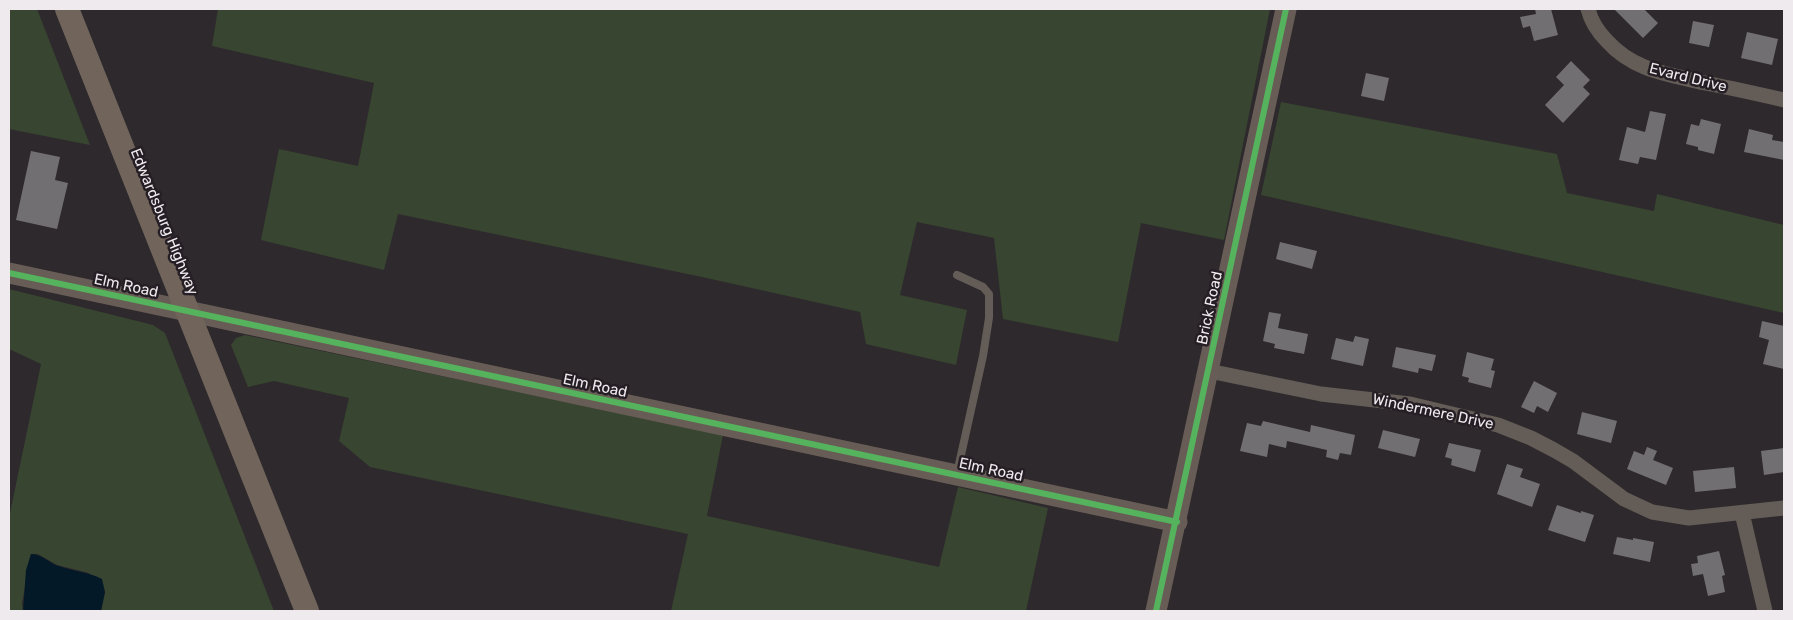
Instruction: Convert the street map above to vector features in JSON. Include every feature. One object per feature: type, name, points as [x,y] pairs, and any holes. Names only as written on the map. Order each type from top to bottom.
[{"type":"main road","name":"Edwardsburg Highway","points":[[67,9],[186,312],[307,611]]},
{"type":"street","name":"Brick Road","points":[[1156,611],[1177,522],[1286,9]]},
{"type":"street","name":"Evard Drive","points":[[1588,9],[1600,33],[1617,52],[1638,65],[1665,74],[1784,100]]},
{"type":"street","name":"Elm Road","points":[[9,273],[1177,522]]},
{"type":"street","name":"Windermere Drive","points":[[1209,372],[1321,394],[1410,404],[1498,425],[1531,438],[1554,450],[1573,461],[1624,499],[1652,512],[1689,518],[1784,508]]},
{"type":"street","points":[[1742,513],[1765,611]]},
{"type":"lane","points":[[956,475],[990,318],[989,294],[983,287],[957,275]]},
{"type":"green space","points":[[9,9],[37,9],[90,145],[9,129]]},
{"type":"green space","points":[[218,9],[1270,9],[1224,240],[1141,223],[1118,342],[1003,319],[994,238],[917,222],[900,295],[967,310],[956,365],[866,344],[860,312],[398,214],[384,270],[261,240],[279,149],[358,166],[374,83],[212,46]]},
{"type":"green space","points":[[1281,102],[1557,154],[1567,193],[1654,211],[1657,194],[1784,225],[1784,313],[1261,195]]},
{"type":"green space","points":[[9,289],[153,325],[165,333],[274,611],[101,611],[105,592],[89,573],[57,565],[38,554],[31,554],[22,603],[23,611],[9,611],[9,518],[41,364],[9,349]]},
{"type":"green space","points":[[245,335],[723,435],[707,516],[939,567],[958,487],[1048,508],[1026,611],[671,611],[688,534],[370,467],[339,441],[349,398],[274,381],[248,387],[231,345],[236,338]]},
{"type":"water","points":[[31,554],[41,556],[62,567],[102,579],[105,592],[101,611],[23,611],[26,570]]},
{"type":"building","points":[[1535,9],[1551,9],[1558,35],[1534,41],[1530,26],[1523,28],[1520,17],[1536,14]]},
{"type":"building","points":[[1614,9],[1644,9],[1658,23],[1643,38]]},
{"type":"building","points":[[1693,21],[1714,25],[1709,47],[1689,43]]},
{"type":"building","points":[[1747,32],[1778,39],[1772,65],[1741,58]]},
{"type":"building","points":[[1571,61],[1590,80],[1583,87],[1590,94],[1563,123],[1545,105],[1564,85],[1556,77]]},
{"type":"building","points":[[1366,73],[1389,78],[1384,101],[1361,96]]},
{"type":"building","points":[[1650,111],[1666,114],[1656,160],[1640,157],[1638,164],[1619,160],[1627,127],[1645,132]]},
{"type":"building","points":[[1701,119],[1721,124],[1714,154],[1698,150],[1698,147],[1686,144],[1691,124],[1699,126]]},
{"type":"building","points":[[1749,129],[1773,135],[1772,140],[1784,142],[1784,160],[1744,152]]},
{"type":"building","points":[[31,151],[60,157],[55,180],[68,183],[57,229],[16,220]]},
{"type":"building","points":[[1280,242],[1317,251],[1312,269],[1276,259]]},
{"type":"building","points":[[1269,312],[1281,314],[1278,328],[1308,334],[1304,354],[1274,348],[1275,344],[1263,341]]},
{"type":"building","points":[[1762,321],[1784,326],[1784,369],[1763,364],[1769,340],[1759,337]]},
{"type":"building","points":[[1355,336],[1369,339],[1363,366],[1331,359],[1336,338],[1353,342]]},
{"type":"building","points":[[1396,347],[1436,355],[1432,371],[1419,368],[1418,373],[1392,367]]},
{"type":"building","points":[[1467,352],[1494,359],[1491,370],[1495,371],[1491,388],[1468,382],[1469,378],[1462,376]]},
{"type":"building","points":[[1534,381],[1557,393],[1548,412],[1537,406],[1534,413],[1521,407]]},
{"type":"building","points":[[1582,412],[1617,421],[1611,443],[1577,434]]},
{"type":"building","points":[[1263,421],[1310,432],[1311,425],[1355,435],[1351,455],[1340,453],[1338,460],[1326,457],[1327,450],[1287,441],[1286,448],[1269,444],[1267,457],[1240,451],[1247,423],[1261,426]]},
{"type":"building","points":[[1383,430],[1420,439],[1415,457],[1378,448]]},
{"type":"building","points":[[1449,443],[1481,450],[1475,472],[1451,465],[1452,459],[1445,457]]},
{"type":"building","points":[[1647,447],[1657,451],[1653,460],[1673,468],[1666,485],[1627,469],[1634,451],[1644,455]]},
{"type":"building","points":[[1784,448],[1784,472],[1764,475],[1761,451]]},
{"type":"building","points":[[1507,464],[1523,469],[1520,477],[1540,484],[1532,507],[1497,494]]},
{"type":"building","points":[[1734,467],[1736,488],[1695,492],[1693,471]]},
{"type":"building","points":[[1557,505],[1594,515],[1585,542],[1548,530]]},
{"type":"building","points":[[1617,537],[1654,542],[1650,562],[1613,554]]},
{"type":"building","points":[[1719,551],[1725,575],[1722,576],[1725,592],[1708,596],[1703,574],[1693,576],[1691,564],[1698,563],[1697,556]]},
{"type":"cycle path","points":[[1156,611],[1286,9]]},
{"type":"cycle path","points":[[9,273],[1177,522]]}]
